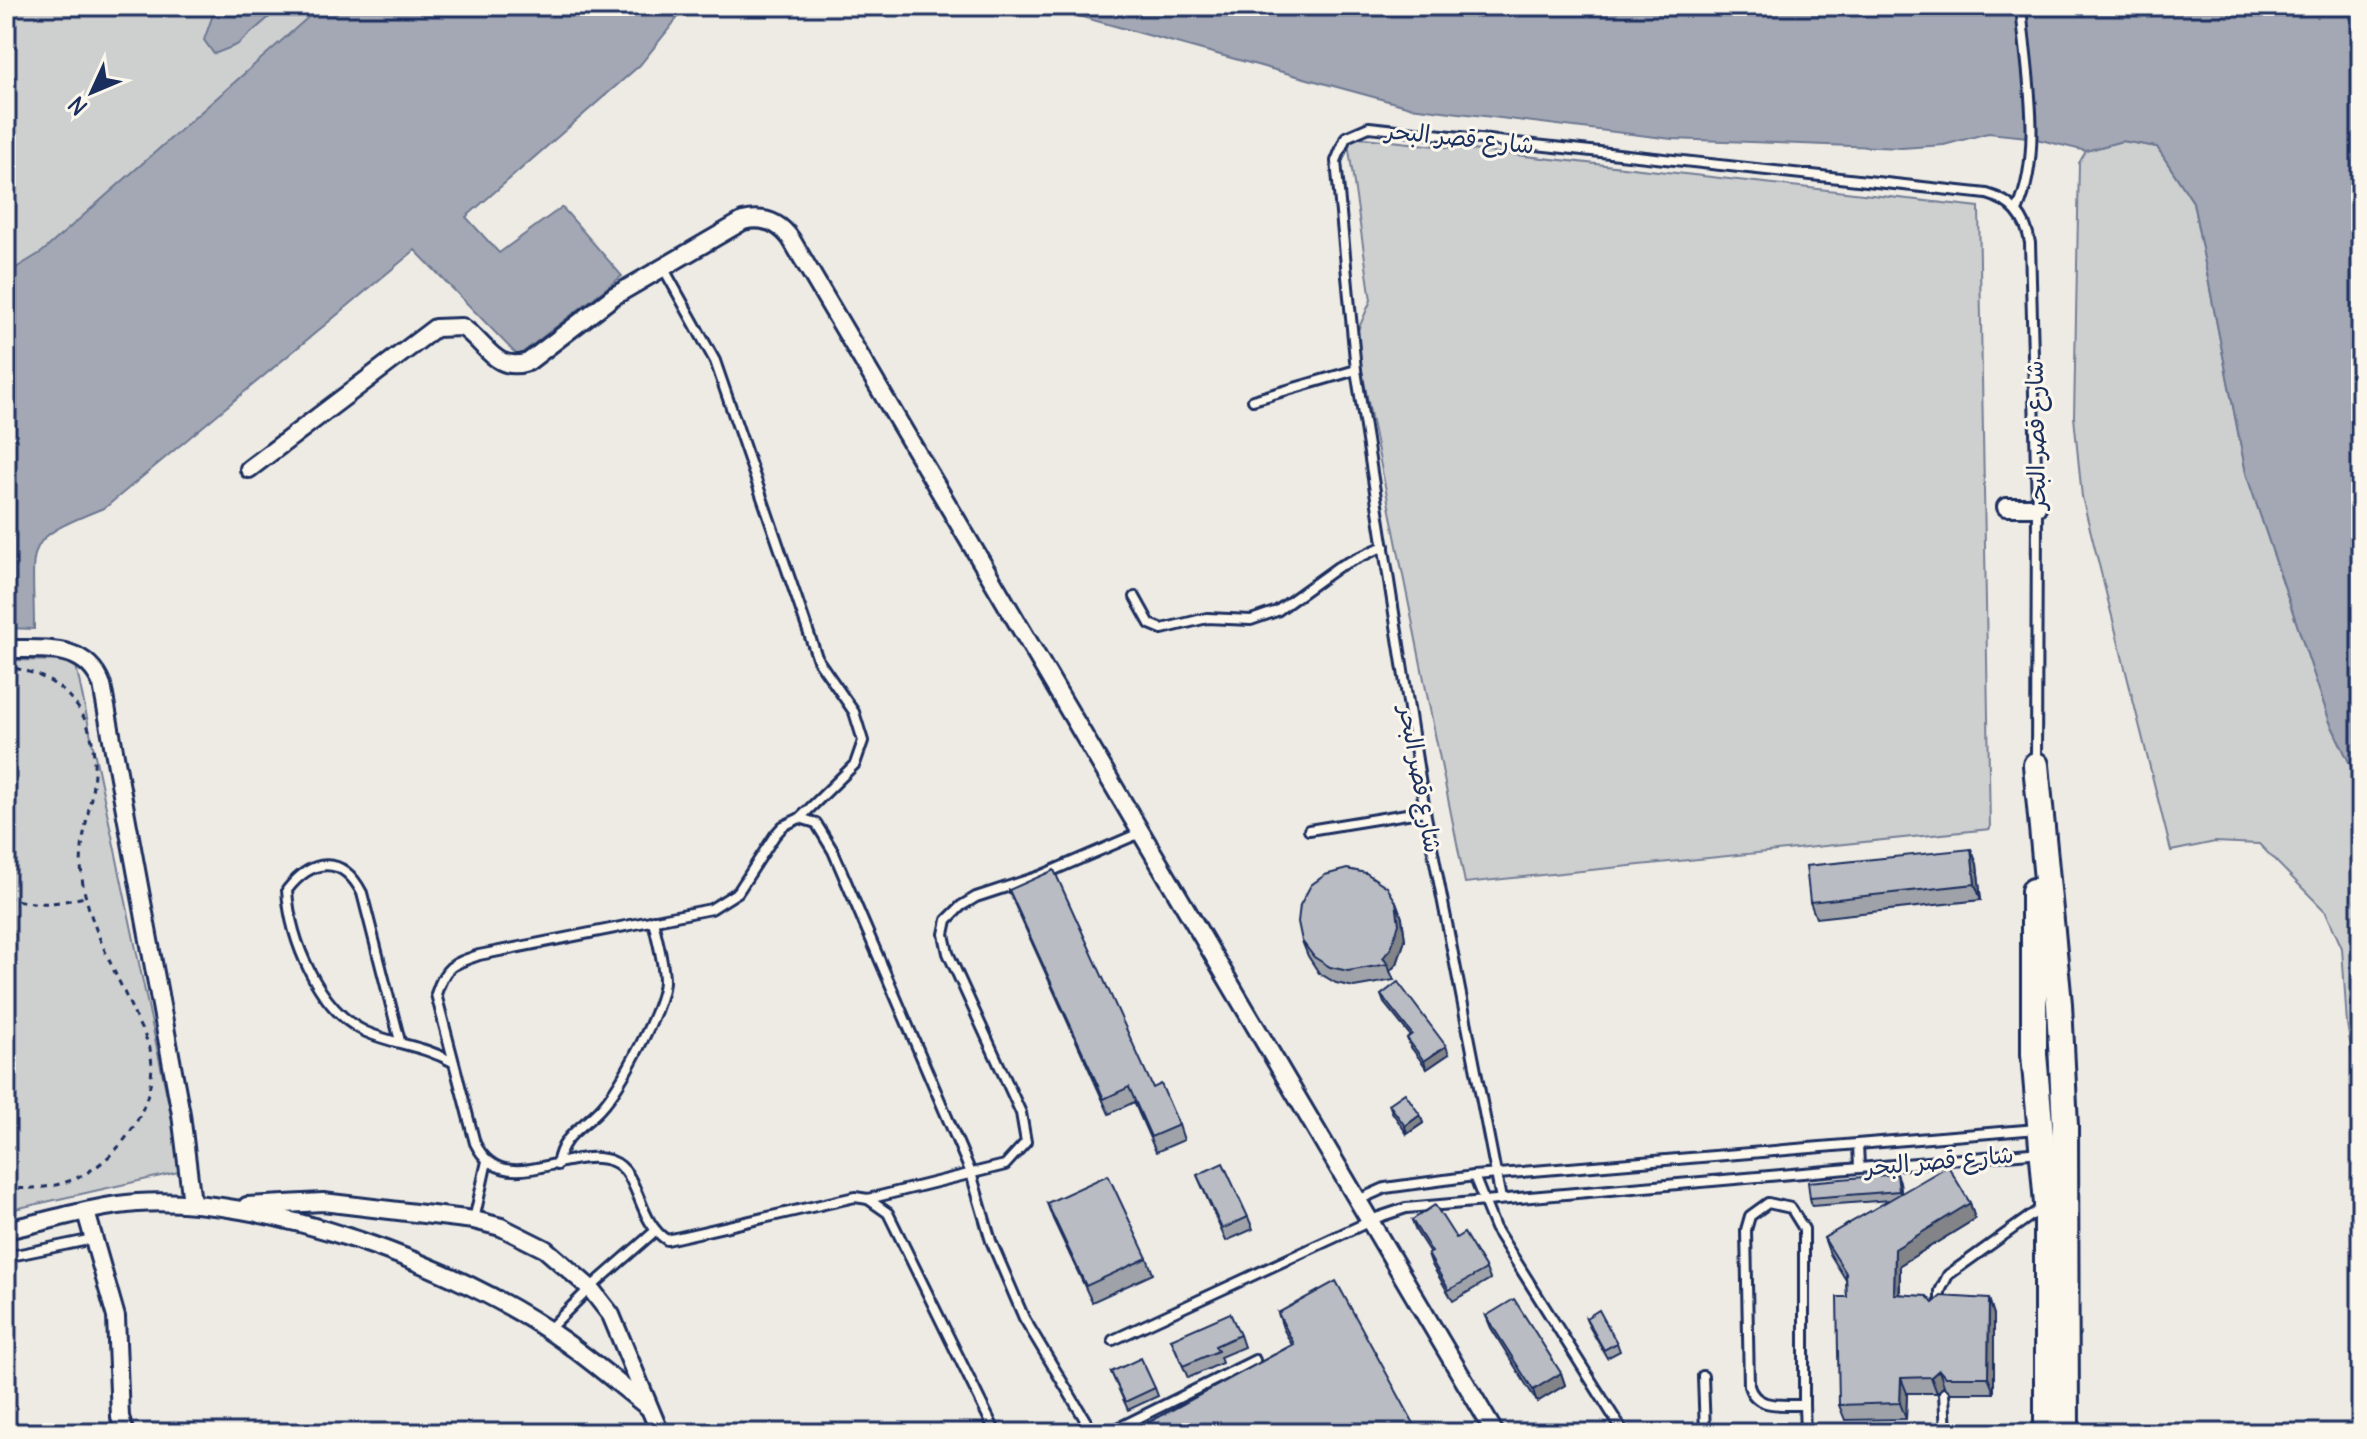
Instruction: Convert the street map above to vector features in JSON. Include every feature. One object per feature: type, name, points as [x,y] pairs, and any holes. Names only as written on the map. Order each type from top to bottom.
[{"type":"street","points":[[249,469],[435,328],[462,327],[501,363],[519,365],[528,362],[602,304],[743,221],[761,219],[785,231],[1495,1433]]},
{"type":"street","points":[[2006,507],[2037,507]]},
{"type":"street","points":[[6,649],[50,650],[81,657],[94,669],[102,685],[181,1114],[192,1203]]},
{"type":"street","name":"شارع قصر البحر","points":[[2036,765],[2033,1007],[2053,1139],[2066,1433]]},
{"type":"street","name":"شارع قصر البحر","points":[[2047,1433],[2047,1204],[2053,1139]]},
{"type":"street","points":[[224,1208],[323,1202],[474,1220],[501,1227],[545,1249],[590,1288],[611,1315],[660,1433]]},
{"type":"street","points":[[6,1230],[136,1203],[192,1203],[319,1228],[445,1273],[548,1331],[648,1407]]},
{"type":"street","points":[[86,1212],[116,1317],[120,1417],[125,1433]]},
{"type":"lane","points":[[2017,211],[2029,181],[2032,153],[2021,6]]},
{"type":"lane","name":"شارع قصر البحر","points":[[1501,1199],[1425,811],[1356,370],[1336,161],[1346,137],[1363,128],[1987,194],[2003,200],[2017,211],[2026,226],[2030,243],[2037,507],[2036,765]]},
{"type":"lane","points":[[664,269],[715,361],[818,660],[854,712],[863,741],[855,764],[800,818],[783,826],[738,892],[711,909],[479,955],[457,962],[443,973],[436,994],[475,1143],[487,1161],[503,1170],[595,1159],[612,1161],[629,1177],[654,1232],[667,1240],[679,1240],[830,1201],[868,1199],[1005,1165],[1021,1150],[1026,1131],[948,953],[944,934],[947,920],[976,897],[1040,876],[1140,833]]},
{"type":"lane","points":[[1253,400],[1356,370]]},
{"type":"lane","points":[[1135,597],[1150,624],[1162,629],[1207,618],[1251,620],[1277,611],[1338,567],[1384,546]]},
{"type":"lane","points":[[1309,830],[1425,811]]},
{"type":"lane","points":[[800,818],[816,823],[833,851],[971,1173],[991,1241],[1024,1318],[1093,1433]]},
{"type":"lane","points":[[400,1041],[362,893],[352,874],[333,866],[305,870],[287,890],[287,899],[310,971],[341,1015],[361,1030],[400,1041],[428,1048],[453,1062]]},
{"type":"lane","points":[[557,1165],[559,1150],[568,1135],[592,1117],[611,1094],[656,1013],[664,979],[653,920]]},
{"type":"lane","name":"شارع قصر البحر","points":[[1358,1200],[1385,1188],[1495,1174],[1858,1144],[2053,1139]]},
{"type":"lane","name":"شارع قصر البحر","points":[[1113,1340],[1371,1221],[1415,1207],[1859,1166],[2053,1139]]},
{"type":"lane","points":[[1858,1144],[1859,1166]]},
{"type":"lane","points":[[474,1220],[487,1161]]},
{"type":"lane","points":[[1474,1176],[1483,1203],[1624,1433]]},
{"type":"lane","points":[[868,1199],[888,1213],[996,1433]]},
{"type":"lane","points":[[1804,1405],[1763,1404],[1754,1397],[1749,1386],[1746,1230],[1750,1216],[1768,1203],[1791,1208],[1804,1229],[1805,1433]]},
{"type":"lane","points":[[1940,1312],[1940,1291],[1948,1275],[2047,1204]]},
{"type":"lane","points":[[548,1331],[590,1288],[654,1232]]},
{"type":"lane","points":[[6,1257],[93,1239]]},
{"type":"lane","points":[[1108,1433],[1255,1360]]},
{"type":"lane","points":[[1703,1376],[1705,1433]]},
{"type":"lane","points":[[1944,1393],[1946,1433]]},
{"type":"path","points":[[6,667],[35,672],[60,686],[77,704],[90,732],[94,760],[80,859],[85,897],[150,1048],[150,1076],[145,1102],[133,1128],[119,1147],[92,1170],[68,1182],[40,1188],[6,1189]]},
{"type":"path","points":[[6,896],[26,903],[50,904],[85,897]]},
{"type":"shaded area","points":[[6,6],[366,6],[6,329]]},
{"type":"shaded area","points":[[216,6],[282,6],[237,45],[214,54],[204,40]]},
{"type":"shaded area","points":[[321,6],[687,6],[640,65],[466,217],[499,253],[562,207],[622,276],[518,356],[415,250],[106,507],[58,528],[45,538],[37,548],[34,561],[34,629],[6,628],[6,274],[42,252]]},
{"type":"shaded area","points":[[1042,6],[2361,6],[2361,787],[2330,722],[2246,473],[2193,202],[2157,147],[2122,141],[2086,151],[2028,137],[1988,133],[1944,145],[1902,148],[1672,139],[1410,107]]},
{"type":"shaded area","points":[[1347,136],[1979,207],[1990,829],[1465,883],[1355,337],[1371,300]]},
{"type":"shaded area","points":[[2122,141],[2157,147],[2193,202],[2246,473],[2330,722],[2361,787],[2361,1109],[2347,1024],[2342,948],[2326,912],[2259,844],[2215,842],[2171,851],[2082,497],[2074,417],[2079,163],[2086,151]]},
{"type":"shaded area","points":[[6,660],[75,661],[183,1171],[6,1211]]},
{"type":"building","points":[[1971,849],[1975,884],[1810,902],[1806,866]]},
{"type":"building","points":[[1347,869],[1366,873],[1387,887],[1396,902],[1399,924],[1391,948],[1383,958],[1388,964],[1348,971],[1330,967],[1314,957],[1302,941],[1298,922],[1300,905],[1311,885],[1325,875]]},
{"type":"building","points":[[1054,870],[1153,1088],[1161,1084],[1179,1125],[1151,1137],[1129,1087],[1104,1099],[1009,890]]},
{"type":"building","points":[[1398,982],[1446,1046],[1424,1061],[1407,1038],[1412,1034],[1381,995]]},
{"type":"building","points":[[1405,1093],[1420,1115],[1405,1126],[1389,1104]]},
{"type":"building","points":[[1223,1163],[1248,1217],[1222,1229],[1197,1175]]},
{"type":"building","points":[[1948,1166],[1970,1203],[1895,1249],[1894,1294],[1927,1296],[1933,1303],[1941,1296],[1989,1299],[1988,1377],[1945,1377],[1939,1370],[1931,1377],[1901,1378],[1900,1403],[1839,1405],[1837,1297],[1847,1297],[1846,1273],[1824,1238]]},
{"type":"building","points":[[1897,1174],[1899,1191],[1810,1198],[1808,1182]]},
{"type":"building","points":[[1108,1175],[1147,1258],[1086,1286],[1047,1203]]},
{"type":"building","points":[[1435,1205],[1456,1238],[1464,1233],[1486,1269],[1449,1290],[1428,1254],[1432,1252],[1412,1220]]},
{"type":"building","points":[[1336,1281],[1417,1429],[1410,1433],[1148,1433],[1144,1425],[1294,1344],[1278,1313]]},
{"type":"building","points":[[1514,1299],[1561,1373],[1533,1390],[1486,1316]]},
{"type":"building","points":[[1599,1310],[1617,1343],[1604,1350],[1586,1318]]},
{"type":"building","points":[[1230,1313],[1240,1335],[1215,1346],[1218,1351],[1183,1366],[1171,1339]]},
{"type":"building","points":[[1141,1358],[1155,1388],[1125,1402],[1111,1372]]}]
